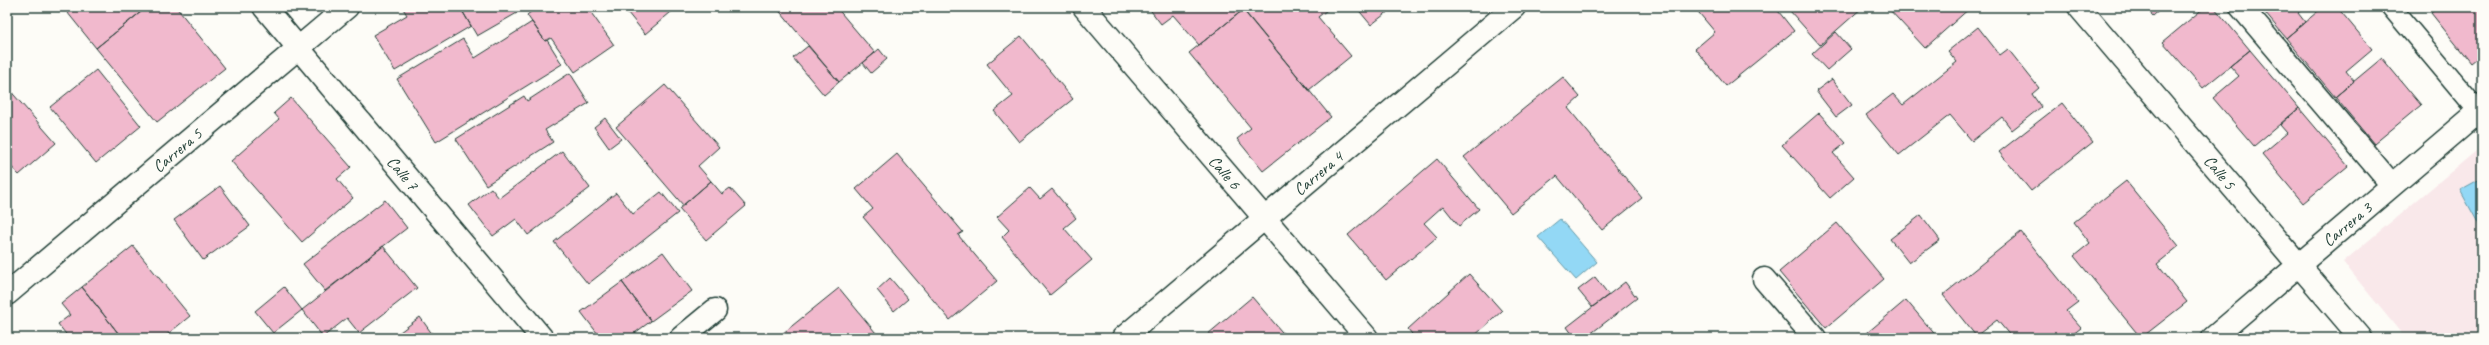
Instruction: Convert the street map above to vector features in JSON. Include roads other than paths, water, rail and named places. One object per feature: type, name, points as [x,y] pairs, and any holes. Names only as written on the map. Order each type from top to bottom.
[{"type":"street","name":"Calle 7","points":[[264,7],[542,338]]},
{"type":"street","name":"Carrera 5","points":[[7,294],[347,7]]},
{"type":"street","name":"Calle 6","points":[[1084,7],[1367,338]]},
{"type":"street","name":"Carrera 4","points":[[1123,338],[1514,7]]},
{"type":"street","name":"Calle 5","points":[[2079,7],[2361,338]]},
{"type":"street","points":[[2241,7],[2392,185]]},
{"type":"street","name":"Carrera 3","points":[[2212,338],[2480,111]]},
{"type":"street","points":[[1764,279],[1815,338]]},
{"type":"street","points":[[681,338],[715,310]]},
{"type":"lane","points":[[2391,7],[2480,111]]},
{"type":"water","points":[[2482,178],[2482,230],[2460,190]]},
{"type":"water","points":[[1560,219],[1597,262],[1576,280],[1538,237]]}]
